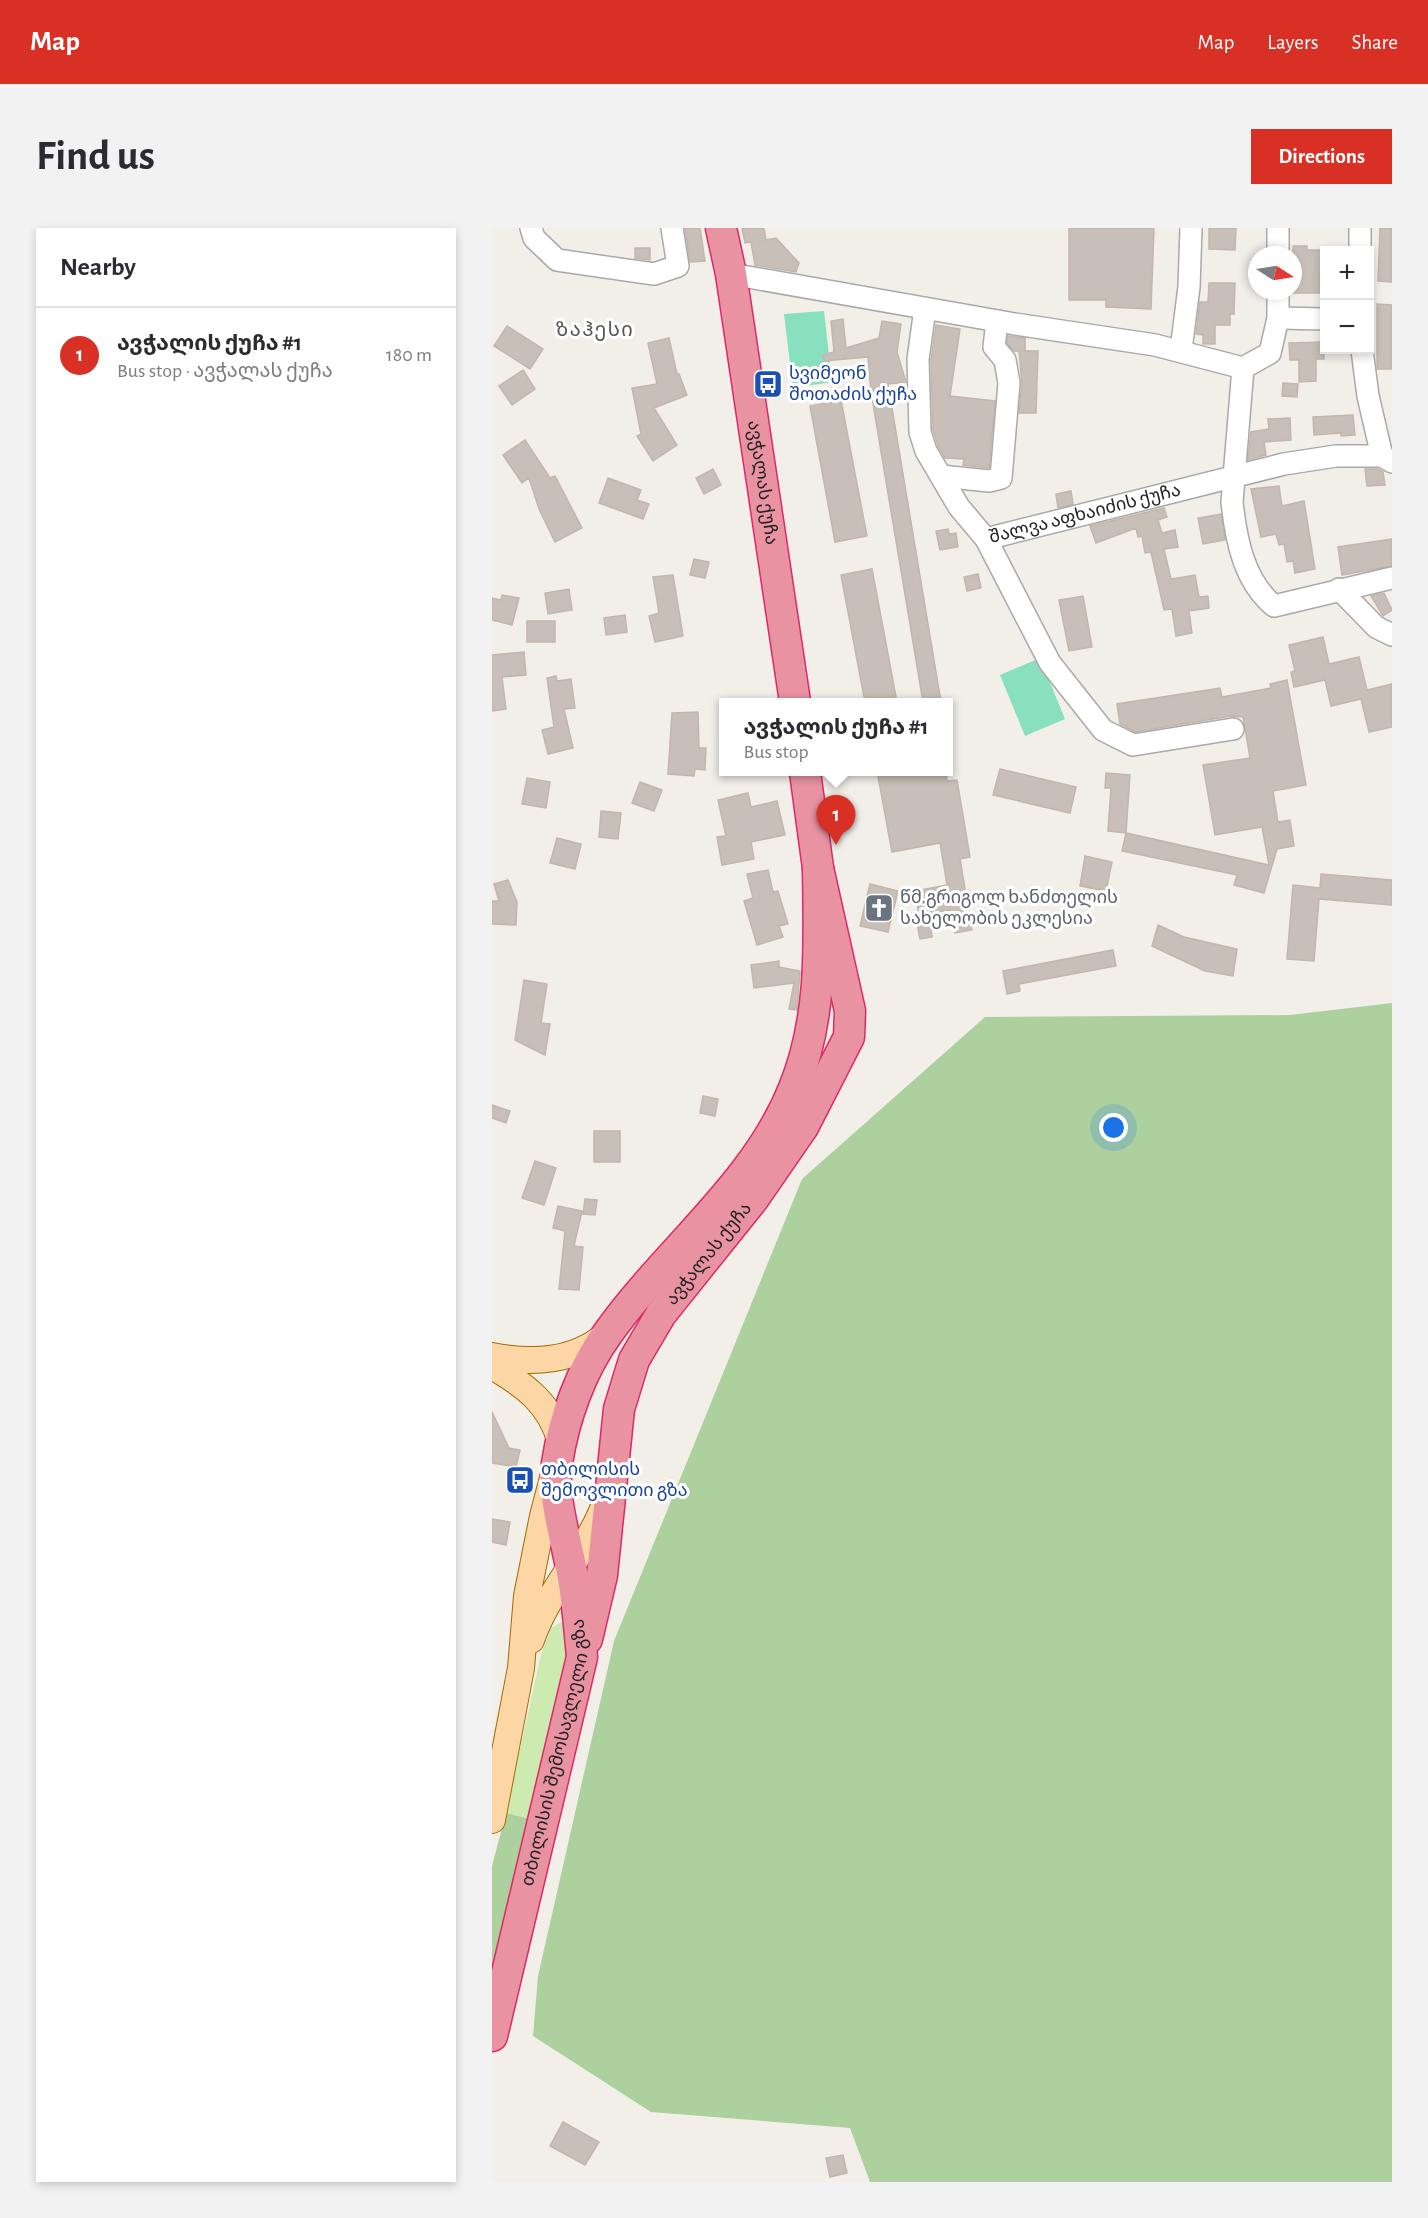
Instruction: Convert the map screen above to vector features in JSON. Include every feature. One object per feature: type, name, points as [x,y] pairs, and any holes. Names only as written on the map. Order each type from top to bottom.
[{"type":"highway","name":"ავჭალას ქუჩა","points":[[721,228],[731,274],[794,698]]},
{"type":"highway","name":"ავჭალას ქუჩა","points":[[582,1657],[602,1575],[608,1496],[619,1409],[638,1352],[660,1314],[754,1198],[803,1127],[846,1047],[851,1020],[818,868],[806,776]]},
{"type":"highway","name":"ავჭალას ქუჩა","points":[[559,1455],[579,1387],[607,1335],[735,1184],[764,1144],[794,1088],[814,1019],[820,950],[818,868]]},
{"type":"highway","points":[[814,1019],[831,1011],[851,1020]]},
{"type":"highway","name":"თბილისის შემოსავლელი გზა","points":[[492,2036],[582,1657],[570,1564],[560,1519],[559,1455]]},
{"type":"highway","points":[[560,1519],[568,1527],[580,1533],[596,1526]]},
{"type":"main road","points":[[492,1356],[537,1361],[569,1356],[582,1352],[607,1335]]},
{"type":"main road","points":[[492,1366],[515,1379],[538,1397],[552,1418],[559,1455],[543,1516],[527,1596],[521,1668],[492,1820]]},
{"type":"main road","points":[[521,1668],[542,1614],[570,1564],[596,1526],[608,1496]]},
{"type":"main road","points":[[542,1614],[553,1608],[563,1610],[572,1614],[579,1627]]},
{"type":"street","points":[[531,228],[534,238],[557,260],[654,274],[678,266],[672,228]]},
{"type":"street","points":[[1181,350],[1189,286],[1191,228]]},
{"type":"street","points":[[1278,228],[1278,246]]},
{"type":"street","points":[[1360,228],[1360,246]]},
{"type":"street","points":[[731,274],[925,309],[1181,350],[1243,368],[1270,353],[1278,318],[1278,300]]},
{"type":"street","name":"შალვა აფხაიძის ქუჩა","points":[[925,309],[918,359],[920,432],[926,452],[959,507],[986,539],[1233,479],[1284,464],[1336,456],[1387,459]]},
{"type":"street","points":[[1278,318],[1320,319]]},
{"type":"street","points":[[941,476],[989,481],[1001,478],[1009,383],[1005,360],[994,347],[997,321]]},
{"type":"street","points":[[1363,354],[1368,396],[1387,459]]},
{"type":"street","points":[[1243,368],[1233,479],[1234,522],[1249,577],[1260,595],[1274,606],[1392,578]]},
{"type":"street","points":[[986,539],[1050,663],[1103,730],[1133,745],[1233,729]]},
{"type":"street","points":[[1339,589],[1376,627],[1392,635]]},
{"type":"green space","points":[[824,311],[832,382],[793,388],[784,314]]},
{"type":"green space","points":[[1040,658],[1065,719],[1025,736],[1000,675]]},
{"type":"green space","points":[[1392,1003],[1392,2182],[870,2182],[850,2128],[651,2112],[533,2036],[538,1976],[614,1641],[802,1179],[985,1017],[1290,1015]]},
{"type":"green space","points":[[561,1622],[568,1625],[568,1664],[534,1820],[506,1813],[541,1654],[551,1628]]},
{"type":"green space","points":[[506,1813],[534,1820],[492,1999],[492,1866]]},
{"type":"building","points":[[685,228],[700,228],[705,261],[690,262]]},
{"type":"building","points":[[742,228],[764,228],[766,240],[776,238],[799,263],[796,272],[755,265],[751,242],[745,243]]},
{"type":"building","points":[[1069,228],[1154,228],[1151,309],[1106,307],[1106,300],[1069,300]]},
{"type":"building","points":[[1209,228],[1236,228],[1235,250],[1209,249]]},
{"type":"building","points":[[1380,228],[1392,228],[1392,282],[1378,281]]},
{"type":"building","points":[[1302,246],[1307,246],[1307,250],[1320,250],[1320,293],[1302,293]]},
{"type":"building","points":[[635,248],[650,248],[650,260],[635,258]]},
{"type":"building","points":[[1209,283],[1235,283],[1234,314],[1230,314],[1230,325],[1215,325],[1215,344],[1203,344],[1203,335],[1196,334],[1200,302],[1208,302]]},
{"type":"building","points":[[1377,304],[1392,305],[1392,369],[1377,369]]},
{"type":"building","points":[[843,319],[846,348],[879,338],[882,321],[901,324],[897,352],[906,382],[888,384],[940,698],[922,698],[871,392],[868,357],[824,361],[823,355],[834,352],[831,321]]},
{"type":"building","points":[[936,325],[960,329],[950,396],[995,401],[989,468],[963,465],[964,459],[945,458],[938,446],[933,430],[931,360]]},
{"type":"building","points":[[507,326],[543,349],[530,369],[494,346]]},
{"type":"building","points":[[1008,336],[1025,338],[1025,351],[1038,351],[1036,413],[1019,413],[1022,384],[1019,351],[1014,351],[1007,343]]},
{"type":"building","points":[[669,338],[677,374],[679,374],[687,395],[654,408],[677,445],[653,461],[637,436],[641,434],[632,388],[657,384],[648,343]]},
{"type":"building","points":[[1320,342],[1320,354],[1324,354],[1324,359],[1316,359],[1316,381],[1299,382],[1299,360],[1290,360],[1289,343]]},
{"type":"building","points":[[523,370],[535,389],[512,405],[499,386]]},
{"type":"building","points":[[1283,383],[1298,384],[1297,397],[1282,396]]},
{"type":"building","points":[[841,400],[867,536],[835,542],[810,406]]},
{"type":"building","points":[[1353,415],[1355,435],[1341,436],[1341,433],[1314,435],[1313,417]]},
{"type":"building","points":[[1290,418],[1291,440],[1264,442],[1266,455],[1248,460],[1251,432],[1269,429],[1268,419]]},
{"type":"building","points":[[525,440],[550,478],[555,476],[582,528],[555,542],[539,509],[529,478],[522,483],[503,455]]},
{"type":"building","points":[[713,469],[721,485],[704,494],[696,478]]},
{"type":"building","points":[[1365,469],[1378,469],[1383,472],[1385,485],[1367,486]]},
{"type":"building","points":[[608,478],[641,490],[637,500],[649,504],[643,519],[599,503]]},
{"type":"building","points":[[1279,486],[1282,506],[1304,501],[1315,569],[1295,573],[1293,561],[1287,562],[1284,544],[1279,545],[1276,534],[1261,537],[1251,489]]},
{"type":"building","points":[[1071,491],[1073,504],[1058,508],[1056,494]]},
{"type":"building","points":[[1164,508],[1167,517],[1158,520],[1162,533],[1175,530],[1178,547],[1164,549],[1171,579],[1195,575],[1199,597],[1208,596],[1209,608],[1189,611],[1192,633],[1176,636],[1172,609],[1164,610],[1151,552],[1145,553],[1142,536],[1138,537],[1136,528],[1096,543],[1090,526]]},
{"type":"building","points":[[1221,514],[1225,540],[1203,544],[1198,518]]},
{"type":"building","points":[[948,529],[949,534],[956,533],[958,547],[940,550],[936,531]]},
{"type":"building","points":[[1392,539],[1392,566],[1342,575],[1338,547]]},
{"type":"building","points":[[694,559],[709,562],[705,578],[690,575]]},
{"type":"building","points":[[872,569],[896,698],[864,698],[841,575]]},
{"type":"building","points":[[978,574],[981,588],[967,591],[964,577]]},
{"type":"building","points":[[673,575],[683,636],[655,642],[649,616],[659,613],[653,577]]},
{"type":"building","points":[[569,589],[572,610],[548,614],[545,593]]},
{"type":"building","points":[[1384,593],[1392,610],[1383,616],[1371,596]]},
{"type":"building","points":[[502,595],[519,598],[512,625],[492,620],[492,598],[501,600]]},
{"type":"building","points":[[1083,596],[1092,647],[1069,651],[1059,600]]},
{"type":"building","points":[[625,615],[627,632],[606,635],[604,618]]},
{"type":"building","points":[[527,621],[555,621],[555,642],[527,642]]},
{"type":"building","points":[[1323,637],[1329,664],[1359,657],[1367,690],[1392,684],[1392,727],[1369,732],[1361,699],[1331,706],[1325,680],[1294,687],[1291,672],[1295,671],[1289,645]]},
{"type":"building","points":[[524,652],[526,675],[502,677],[506,709],[492,711],[492,655]]},
{"type":"building","points":[[556,676],[557,681],[571,679],[575,708],[564,709],[573,748],[548,754],[542,730],[554,727],[547,678]]},
{"type":"building","points":[[1287,680],[1306,785],[1273,791],[1278,822],[1290,820],[1294,846],[1277,849],[1264,893],[1234,885],[1237,875],[1122,851],[1126,833],[1269,865],[1262,827],[1215,835],[1203,765],[1250,758],[1243,717],[1231,716],[1135,732],[1120,724],[1117,704],[1220,688],[1222,697],[1271,688],[1270,684]]},
{"type":"building","points":[[698,712],[699,748],[706,748],[705,770],[695,769],[694,776],[668,774],[672,713]]},
{"type":"building","points":[[1000,769],[1076,787],[1070,813],[993,795]]},
{"type":"building","points":[[1106,773],[1130,775],[1126,833],[1108,831],[1111,788],[1105,788]]},
{"type":"building","points":[[878,776],[946,776],[947,781],[957,780],[970,857],[960,859],[972,930],[955,933],[951,910],[919,915],[915,891],[947,885],[940,843],[892,852]]},
{"type":"building","points":[[527,778],[550,782],[546,808],[522,804]]},
{"type":"building","points":[[640,782],[662,790],[654,811],[632,803]]},
{"type":"building","points":[[748,793],[751,807],[777,801],[785,835],[751,842],[754,859],[722,865],[717,837],[726,836],[718,800]]},
{"type":"building","points":[[601,811],[621,813],[618,839],[599,837]]},
{"type":"building","points":[[557,838],[581,844],[575,869],[550,863]]},
{"type":"building","points":[[1085,856],[1112,862],[1106,891],[1080,886]]},
{"type":"building","points":[[768,870],[773,892],[778,891],[788,924],[779,926],[783,937],[757,945],[744,901],[753,898],[747,874]]},
{"type":"building","points":[[1321,874],[1392,880],[1392,905],[1319,899],[1314,961],[1287,959],[1293,885],[1320,888]]},
{"type":"building","points":[[508,880],[517,902],[516,925],[492,924],[492,901],[499,901],[494,884]]},
{"type":"building","name":"წმ.გრიგოლ ხანძთელის სახელობის ეკლესია","points":[[870,884],[898,891],[888,932],[860,926]]},
{"type":"building","points":[[930,921],[932,937],[920,939],[917,923]]},
{"type":"building","points":[[1158,925],[1184,937],[1237,949],[1233,976],[1205,971],[1152,946]]},
{"type":"building","points":[[1113,950],[1116,966],[1019,984],[1020,991],[1007,994],[1003,971]]},
{"type":"building","points":[[779,961],[779,967],[800,971],[797,1010],[789,1009],[794,983],[754,988],[751,965]]},
{"type":"building","points":[[524,980],[547,984],[541,1023],[550,1024],[545,1055],[515,1040]]},
{"type":"building","points":[[703,1096],[718,1099],[715,1116],[700,1113]]},
{"type":"building","points":[[492,1105],[510,1111],[506,1123],[492,1118]]},
{"type":"building","points":[[594,1131],[620,1131],[620,1162],[594,1162]]},
{"type":"building","points":[[535,1161],[556,1168],[544,1205],[522,1198]]},
{"type":"building","points":[[585,1199],[597,1200],[595,1215],[583,1214]]},
{"type":"building","points":[[558,1206],[582,1211],[574,1246],[583,1247],[579,1290],[559,1289],[565,1231],[553,1228]]},
{"type":"building","points":[[492,1412],[509,1448],[520,1450],[516,1467],[492,1463]]},
{"type":"building","points":[[492,1519],[510,1522],[506,1545],[492,1542]]},
{"type":"building","points":[[563,2122],[599,2142],[585,2165],[550,2146]]},
{"type":"building","points":[[843,2155],[847,2173],[830,2177],[826,2158]]},
{"type":"place","name":"სვიმეონ შოთაძის ქუჩა","points":[[768,384]]},
{"type":"place","name":"ავჭალის ქუჩა #1","points":[[836,845]]},
{"type":"place","name":"წმ.გრიგოლ ხანძთელის სახელობის ეკლესია","points":[[879,908]]},
{"type":"place","name":"თბილისის შემოვლითი გზა","points":[[520,1480]]},
{"type":"district","name":"ზაჰესი","points":[[595,330]]}]
